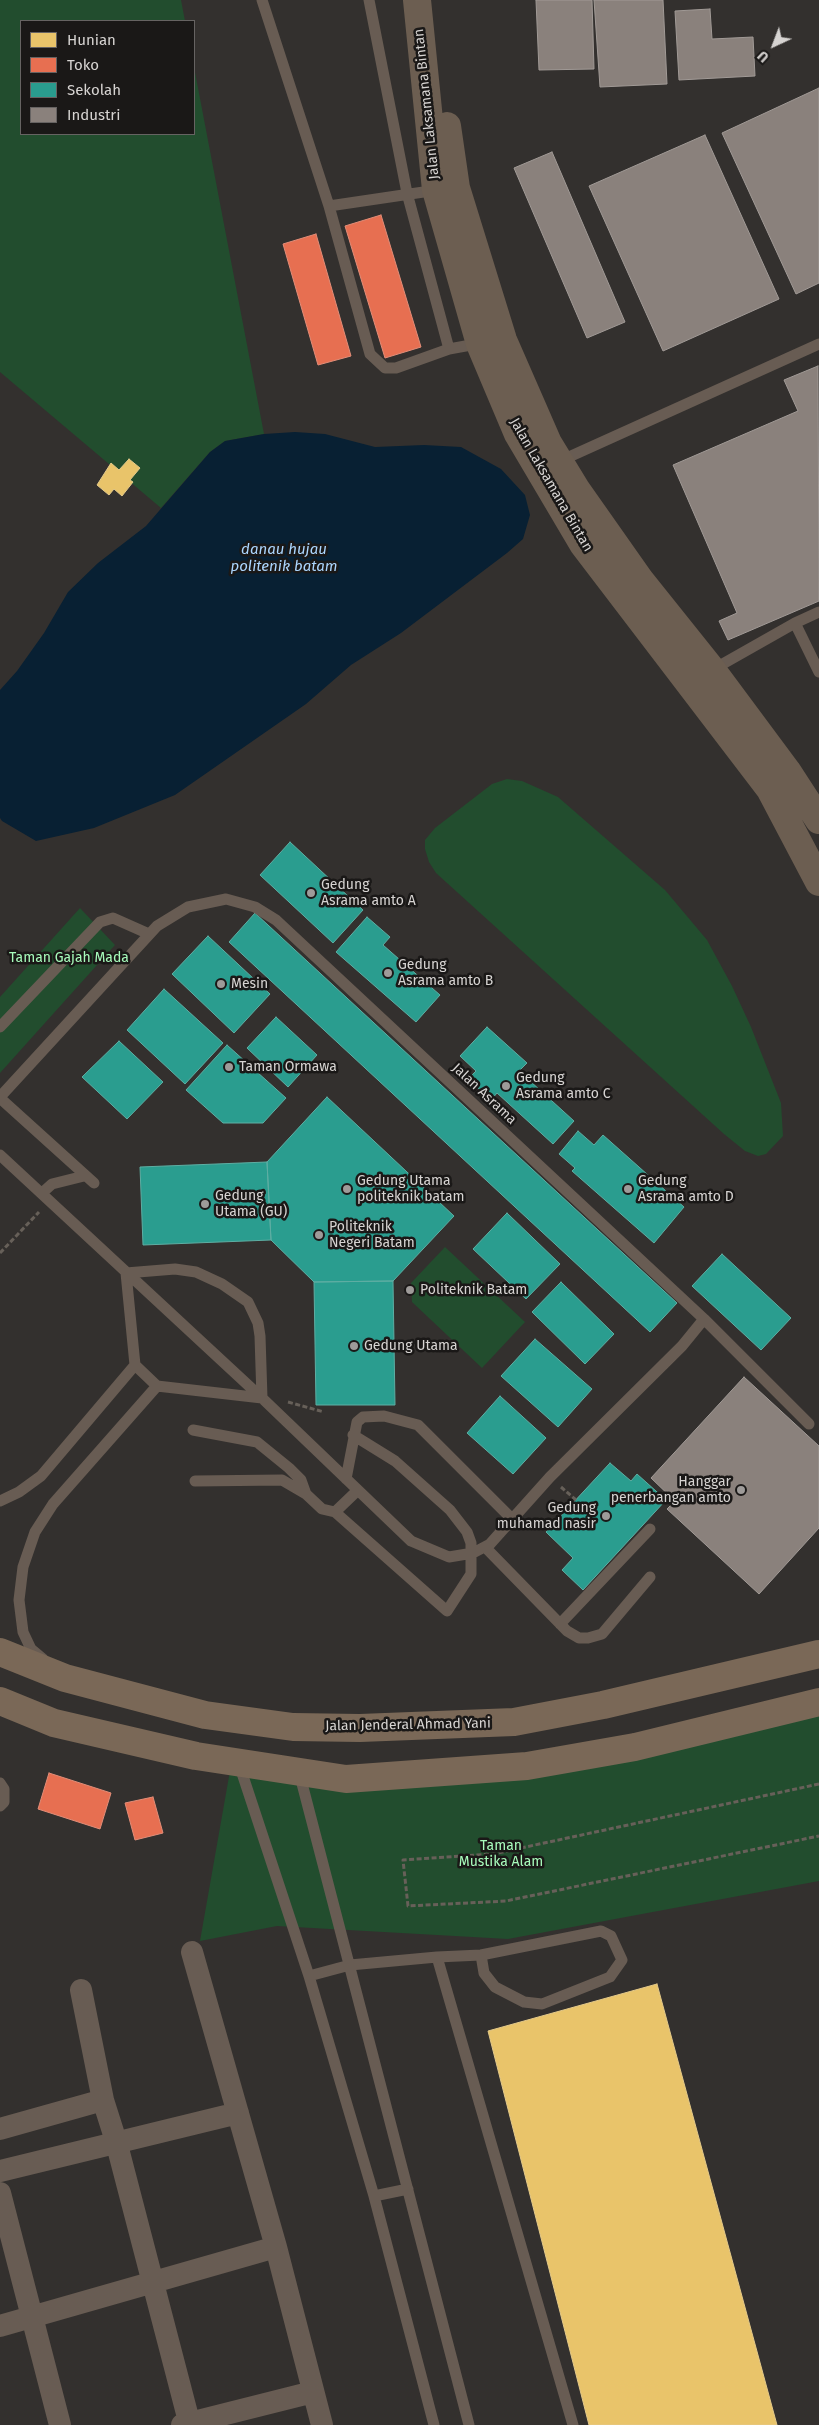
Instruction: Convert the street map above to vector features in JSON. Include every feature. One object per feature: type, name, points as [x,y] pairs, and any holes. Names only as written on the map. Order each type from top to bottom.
[{"type":"highway","name":"Jalan Jenderal Ahmad Yani","points":[[0,1652],[65,1678],[205,1715],[293,1727],[360,1728],[514,1722],[603,1705],[819,1654]]},
{"type":"highway","points":[[0,1701],[54,1723],[196,1756],[346,1779],[527,1766],[635,1748],[819,1702]]},
{"type":"highway","points":[[196,1756],[209,1741],[210,1733],[205,1715]]},
{"type":"main road","name":"Jalan Laksamana Bintan","points":[[417,0],[446,189],[518,434],[583,544],[770,789],[819,882]]},
{"type":"main road","name":"Jalan Laksamana Bintan","points":[[435,0],[446,189]]},
{"type":"main road","name":"Jalan Laksamana Bintan","points":[[492,342],[558,462],[640,580],[712,670],[786,771],[819,820]]},
{"type":"street","points":[[192,1952],[276,2247],[322,2425]]},
{"type":"street","points":[[81,1990],[103,2100],[116,2141],[187,2424],[313,2392]]},
{"type":"street","points":[[0,2129],[103,2100]]},
{"type":"street","points":[[0,2171],[116,2141],[238,2113]]},
{"type":"street","points":[[0,2193],[60,2425]]},
{"type":"street","points":[[0,2326],[276,2247]]},
{"type":"lane","points":[[262,0],[330,206],[370,354],[385,368],[396,368],[449,349],[492,342]]},
{"type":"lane","points":[[369,0],[407,193],[449,349]]},
{"type":"lane","points":[[330,206],[407,193],[446,189]]},
{"type":"lane","points":[[558,462],[819,344]]},
{"type":"lane","points":[[712,670],[795,623],[819,612]]},
{"type":"lane","points":[[795,623],[819,672]]},
{"type":"lane","name":"Jalan Asrama","points":[[0,1097],[150,934],[175,914],[188,907],[226,899],[255,907],[276,920],[704,1319],[809,1424]]},
{"type":"lane","points":[[0,1027],[100,922],[113,918],[150,934]]},
{"type":"lane","points":[[0,1097],[84,1176],[94,1183]]},
{"type":"lane","points":[[0,1155],[262,1398],[411,1541],[449,1557],[470,1554],[485,1547],[550,1477],[682,1346],[704,1319]]},
{"type":"lane","points":[[46,1197],[52,1184],[84,1176]]},
{"type":"lane","points":[[126,1273],[175,1269],[196,1272],[222,1284],[248,1302],[258,1323],[260,1336],[262,1398]]},
{"type":"lane","points":[[126,1273],[135,1365],[158,1386],[262,1398]]},
{"type":"lane","points":[[0,1501],[19,1492],[42,1476],[135,1365]]},
{"type":"lane","points":[[65,1678],[31,1649],[23,1632],[19,1600],[23,1567],[35,1532],[53,1504],[158,1386]]},
{"type":"lane","points":[[346,1478],[357,1422],[363,1417],[384,1416],[418,1425],[512,1519]]},
{"type":"lane","points":[[193,1430],[256,1442],[290,1468],[301,1480],[306,1494]]},
{"type":"lane","points":[[195,1481],[282,1480],[306,1494],[322,1509],[335,1512],[447,1611],[472,1574],[471,1543],[467,1532],[450,1510],[395,1461],[353,1435]]},
{"type":"lane","points":[[335,1512],[358,1490]]},
{"type":"lane","points":[[560,1624],[650,1529]]},
{"type":"lane","points":[[485,1547],[567,1631],[579,1638],[588,1638],[602,1634],[650,1577]]},
{"type":"lane","points":[[240,1764],[309,1976],[374,2196],[434,2425]]},
{"type":"lane","points":[[300,1772],[469,2425]]},
{"type":"lane","points":[[0,1784],[4,1789],[4,1802],[0,1806]]},
{"type":"lane","points":[[309,1976],[350,1965],[481,1955],[601,1931],[611,1936],[622,1960],[610,1977],[542,2004],[524,2002],[495,1987],[484,1973],[481,1955]]},
{"type":"lane","points":[[437,1957],[573,2425]]},
{"type":"lane","points":[[374,2196],[408,2189]]},
{"type":"path","points":[[0,1253],[46,1197]]},
{"type":"path","points":[[262,1398],[307,1406],[324,1412]]},
{"type":"path","points":[[819,1784],[493,1854],[403,1860],[408,1906],[506,1902],[819,1836]]},
{"type":"green space","points":[[0,0],[181,0],[185,20],[20,20],[20,135],[195,135],[195,72],[264,434],[225,441],[210,452],[161,508],[0,372]]},
{"type":"green space","points":[[507,779],[522,781],[558,797],[665,890],[707,940],[732,986],[751,1027],[781,1103],[783,1136],[766,1154],[758,1156],[745,1151],[724,1134],[436,873],[429,862],[425,849],[425,840],[435,828],[492,784]]},
{"type":"green space","name":"Taman Gajah Mada","points":[[80,908],[115,945],[0,1073],[0,997]]},
{"type":"green space","points":[[445,1247],[525,1322],[482,1368],[412,1302],[411,1283]]},
{"type":"green space","name":"Taman Mustika Alam","points":[[819,1702],[819,1881],[508,1939],[277,1926],[200,1941],[231,1765],[445,1773]]},
{"type":"water","name":"danau hujau politenik batam","points":[[295,432],[325,434],[375,447],[424,445],[461,447],[501,469],[525,495],[530,515],[523,539],[401,633],[351,665],[306,704],[175,795],[94,828],[36,841],[2,821],[0,818],[0,690],[17,671],[44,633],[68,592],[98,563],[146,526],[210,452],[225,441],[264,434]]},
{"type":"building: Hunian","points":[[129,459],[140,468],[130,480],[133,482],[122,496],[114,489],[109,495],[97,485],[111,463],[119,470]]},
{"type":"building: Hunian","points":[[657,1984],[777,2425],[589,2425],[488,2031]]},
{"type":"building: Toko","points":[[381,215],[421,347],[385,358],[345,226]]},
{"type":"building: Toko","points":[[316,234],[351,356],[318,365],[283,244]]},
{"type":"building: Toko","points":[[49,1773],[111,1793],[100,1829],[38,1809]]},
{"type":"building: Toko","points":[[153,1797],[163,1833],[135,1840],[125,1803]]},
{"type":"building: Sekolah","name":"Gedung Asrama amto A","points":[[290,842],[363,910],[333,943],[260,875]]},
{"type":"building: Sekolah","points":[[255,913],[677,1303],[650,1332],[229,942]]},
{"type":"building: Sekolah","name":"Gedung Asrama amto B","points":[[367,917],[390,937],[383,945],[440,995],[416,1022],[336,952]]},
{"type":"building: Sekolah","name":"Mesin","points":[[208,936],[270,994],[234,1033],[172,974]]},
{"type":"building: Sekolah","points":[[164,989],[223,1043],[185,1084],[127,1030]]},
{"type":"building: Sekolah","name":"Mesin","points":[[276,1017],[317,1055],[288,1087],[247,1048]]},
{"type":"building: Sekolah","name":"Gedung Asrama amto C","points":[[487,1027],[527,1063],[519,1071],[574,1121],[553,1144],[497,1093],[491,1100],[468,1079],[476,1071],[460,1056]]},
{"type":"building: Sekolah","points":[[119,1041],[163,1082],[127,1119],[82,1077]]},
{"type":"building: Sekolah","name":"Taman Ormawa","points":[[227,1045],[286,1098],[263,1123],[223,1123],[186,1090]]},
{"type":"building: Sekolah","name":"Gedung Utama politeknik batam","points":[[327,1097],[454,1216],[393,1281],[314,1282],[271,1240],[267,1162]]},
{"type":"building: Sekolah","name":"Gedung Asrama amto D","points":[[578,1131],[594,1145],[603,1135],[684,1207],[654,1243],[572,1171],[575,1168],[559,1154]]},
{"type":"building: Sekolah","name":"Gedung Utama (GU)","points":[[267,1162],[271,1240],[143,1245],[140,1167]]},
{"type":"building: Sekolah","points":[[507,1213],[560,1264],[526,1299],[473,1249]]},
{"type":"building: Sekolah","points":[[722,1254],[791,1318],[761,1350],[692,1286]]},
{"type":"building: Sekolah","name":"Gedung Utama","points":[[393,1281],[395,1405],[316,1405],[314,1282]]},
{"type":"building: Sekolah","points":[[561,1282],[614,1334],[585,1364],[532,1312]]},
{"type":"building: Sekolah","points":[[535,1339],[592,1389],[558,1427],[501,1376]]},
{"type":"building: Sekolah","points":[[500,1396],[546,1438],[513,1474],[467,1433]]},
{"type":"building: Sekolah","name":"Gedung muhamad nasir","points":[[610,1463],[631,1481],[637,1474],[666,1500],[583,1590],[562,1570],[573,1558],[546,1532]]},
{"type":"building: Industri","points":[[536,0],[592,0],[594,69],[539,70]]},
{"type":"building: Industri","points":[[594,0],[663,0],[667,84],[600,87]]},
{"type":"building: Industri","points":[[710,9],[712,39],[753,37],[755,76],[679,80],[675,11]]},
{"type":"building: Industri","points":[[819,88],[819,283],[796,294],[722,133]]},
{"type":"building: Industri","points":[[705,135],[779,299],[663,351],[589,186]]},
{"type":"building: Industri","points":[[552,152],[625,322],[587,338],[514,168]]},
{"type":"building: Industri","points":[[818,366],[819,601],[728,640],[719,621],[737,613],[673,465],[798,411],[784,380]]},
{"type":"building: Industri","name":"Hanggar penerbangan amto","points":[[744,1377],[819,1446],[819,1528],[759,1594],[667,1509],[675,1501],[651,1478]]},
{"type":"place","name":"Gedung Asrama amto A","points":[[311,893]]},
{"type":"place","name":"Gedung Asrama amto B","points":[[388,973]]},
{"type":"place","name":"Mesin","points":[[221,984]]},
{"type":"place","name":"Taman Ormawa","points":[[229,1067]]},
{"type":"place","name":"Gedung Asrama amto C","points":[[506,1086]]},
{"type":"place","name":"Gedung Utama politeknik batam","points":[[347,1189]]},
{"type":"place","name":"Gedung Asrama amto D","points":[[628,1189]]},
{"type":"place","name":"Gedung Utama (GU)","points":[[205,1204]]},
{"type":"place","name":"Politeknik Negeri Batam","points":[[319,1235]]},
{"type":"place","name":"Politeknik Batam","points":[[410,1290]]},
{"type":"place","name":"Gedung Utama","points":[[354,1346]]},
{"type":"place","name":"Hanggar penerbangan amto","points":[[741,1490]]},
{"type":"place","name":"Gedung muhamad nasir","points":[[606,1516]]}]
